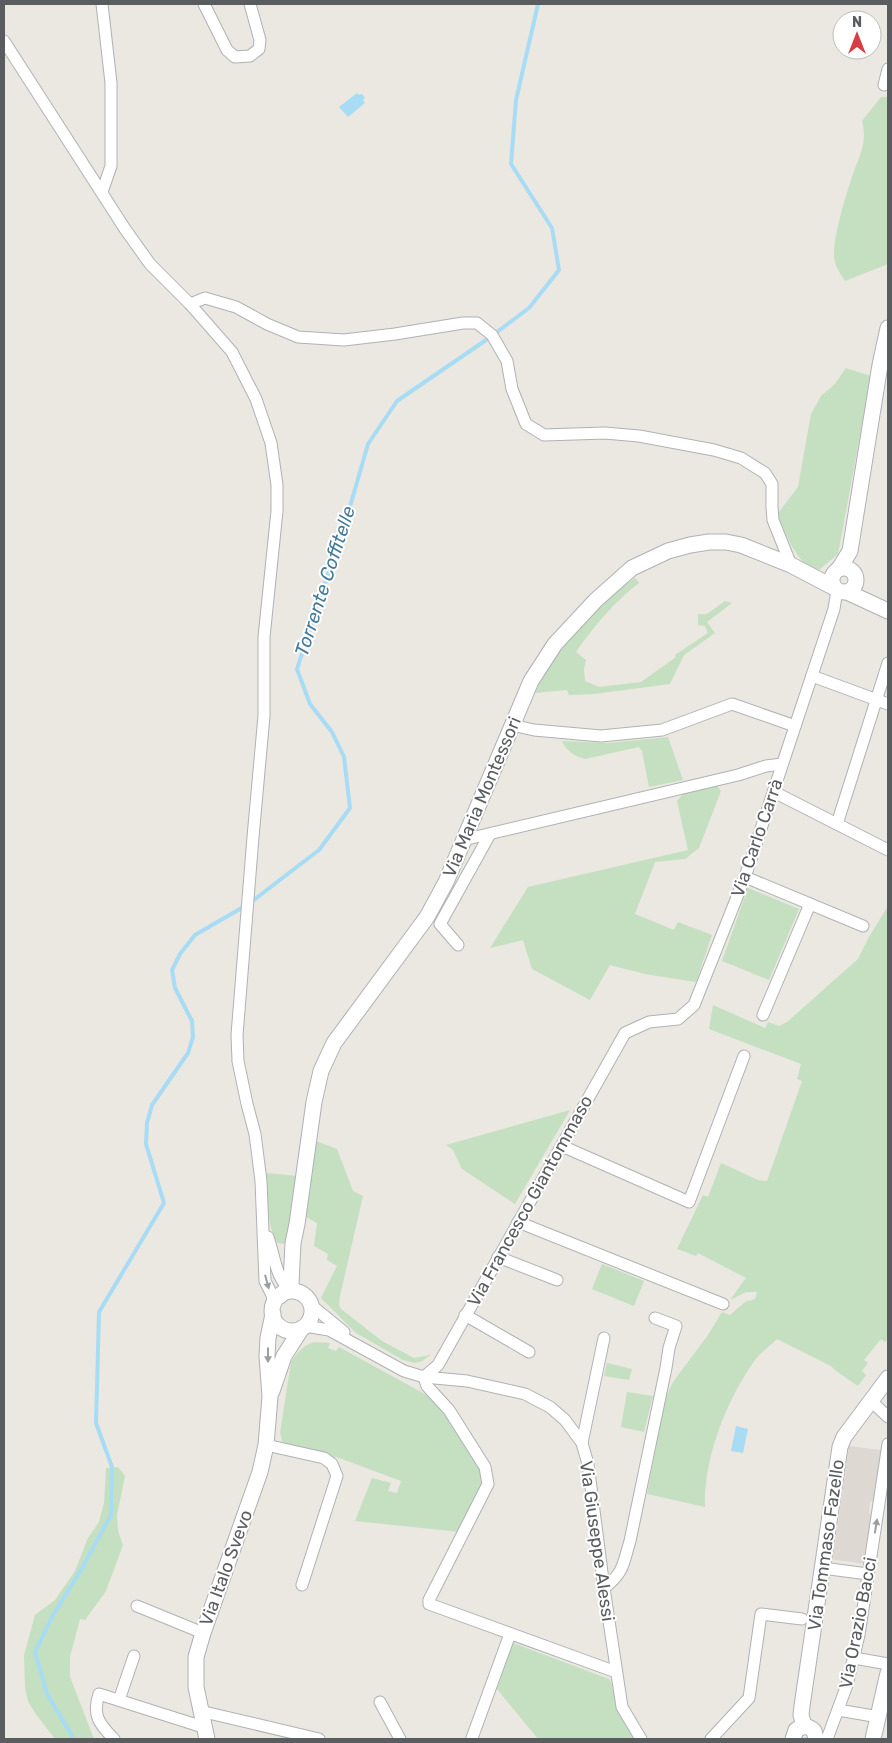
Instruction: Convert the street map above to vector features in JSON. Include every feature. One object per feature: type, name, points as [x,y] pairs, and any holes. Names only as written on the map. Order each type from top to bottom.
[{"type":"street","points":[[102,4],[111,83],[111,166],[102,192]]},
{"type":"street","points":[[204,4],[227,50],[234,57],[250,56],[259,50],[260,40],[250,4]]},
{"type":"street","points":[[4,41],[125,229],[150,264],[190,304],[232,352],[256,399],[270,443],[277,485],[277,511],[264,637],[264,716],[237,1035],[238,1061],[255,1134],[261,1181],[265,1281],[272,1295],[282,1299],[304,1296],[356,1344]]},
{"type":"street","points":[[884,85],[888,68]]},
{"type":"street","points":[[190,304],[205,298],[236,307],[267,324],[298,337],[344,340],[463,323],[478,323],[492,335],[507,361],[512,389],[521,413],[526,424],[536,431],[544,435],[604,433],[639,436],[714,450],[741,458],[765,473],[772,484],[773,520],[791,565]]},
{"type":"street","points":[[888,328],[843,583],[870,604],[888,611]]},
{"type":"street","name":"Via Maria Montessori","points":[[297,1224],[314,1102],[321,1071],[334,1043],[427,916],[446,882],[531,681],[555,644],[596,600],[632,568],[668,551],[709,542],[726,542],[741,545],[817,577],[843,583]]},
{"type":"street","name":"Via Carlo Carrà","points":[[637,1027],[649,1022],[678,1019],[694,1005],[745,877],[843,583]]},
{"type":"street","points":[[837,824],[888,664]]},
{"type":"street","points":[[812,676],[888,704]]},
{"type":"street","points":[[512,725],[534,730],[601,736],[662,730],[732,704],[795,726]]},
{"type":"street","points":[[463,840],[738,775],[766,766],[782,764]]},
{"type":"street","points":[[774,792],[888,850]]},
{"type":"street","points":[[458,944],[440,924],[490,834]]},
{"type":"street","points":[[745,877],[863,926]]},
{"type":"street","points":[[763,1016],[810,904]]},
{"type":"street","name":"Via Francesco Giantommaso","points":[[424,1377],[438,1365],[625,1033],[637,1027]]},
{"type":"street","points":[[562,1146],[689,1202],[744,1056]]},
{"type":"street","points":[[518,1222],[723,1304]]},
{"type":"street","points":[[263,1224],[280,1279],[282,1299],[277,1324],[284,1329],[293,1331],[303,1327],[330,1330],[356,1344]]},
{"type":"street","points":[[270,1397],[267,1356],[268,1338],[282,1299],[291,1284],[293,1243],[297,1224]]},
{"type":"street","points":[[270,1397],[284,1356],[311,1317],[310,1303],[300,1281],[298,1269],[297,1224]]},
{"type":"street","points":[[270,1244],[274,1248],[281,1249],[288,1248],[293,1243]]},
{"type":"street","points":[[498,1257],[557,1280]]},
{"type":"street","points":[[466,1316],[529,1352]]},
{"type":"street","points":[[604,1588],[616,1578],[622,1567],[630,1541],[666,1368],[668,1348],[676,1326],[655,1318]]},
{"type":"street","points":[[582,1443],[604,1338]]},
{"type":"street","name":"Via Giuseppe Alessi","points":[[356,1344],[404,1371],[424,1377],[467,1381],[525,1394],[550,1407],[565,1420],[582,1443],[588,1464],[622,1707],[641,1739]]},
{"type":"street","points":[[424,1377],[427,1386],[449,1410],[485,1467],[488,1484],[428,1600],[428,1604],[616,1672]]},
{"type":"street","name":"Via Tommaso Fazello","points":[[804,1726],[801,1715],[840,1447],[844,1437],[888,1378]]},
{"type":"street","name":"Via Italo Svevo","points":[[205,1733],[196,1687],[196,1657],[260,1472],[266,1445],[270,1397]]},
{"type":"street","points":[[870,1401],[888,1417]]},
{"type":"street","name":"Via Orazio Bacci","points":[[827,1739],[847,1685],[859,1635],[888,1444]]},
{"type":"street","points":[[266,1445],[324,1458],[332,1464],[338,1476],[302,1585]]},
{"type":"street","points":[[822,1568],[868,1574]]},
{"type":"street","points":[[137,1606],[203,1633]]},
{"type":"street","points":[[711,1739],[749,1698],[761,1614],[802,1619]]},
{"type":"street","points":[[472,1738],[510,1634]]},
{"type":"street","points":[[119,1700],[134,1656]]},
{"type":"street","points":[[854,1658],[888,1664]]},
{"type":"street","points":[[873,1739],[888,1673]]},
{"type":"street","points":[[114,1739],[105,1730],[96,1715],[95,1706],[100,1694],[205,1733]]},
{"type":"street","points":[[380,1702],[400,1739]]},
{"type":"street","points":[[838,1710],[878,1717]]},
{"type":"street","points":[[200,1712],[318,1739]]},
{"type":"street","points":[[793,1739],[796,1730],[804,1726],[808,1726],[814,1731],[816,1739]]},
{"type":"shaded area","points":[[849,1446],[881,1450],[874,1500],[870,1502],[869,1513],[872,1516],[865,1564],[830,1559],[833,1545],[835,1544]]},
{"type":"green space","points":[[881,97],[888,97],[888,264],[845,281],[834,259],[834,248],[847,194],[862,150],[864,129],[862,121]]},
{"type":"green space","points":[[846,368],[871,376],[838,554],[819,570],[804,563],[799,557],[791,545],[779,518],[779,512],[798,487],[811,414],[821,396],[835,384]]},
{"type":"green space","points":[[635,578],[639,583],[605,615],[576,652],[586,660],[584,669],[585,681],[599,687],[641,682],[676,657],[675,655],[708,633],[705,626],[698,625],[698,614],[707,614],[725,601],[732,603],[707,622],[715,633],[684,655],[670,684],[594,694],[569,695],[567,690],[535,693],[543,677],[578,630],[606,601]]},
{"type":"green space","points":[[668,737],[683,780],[649,787],[642,751],[639,747],[585,759],[572,753],[562,741],[609,743]]},
{"type":"green space","points":[[717,786],[721,791],[699,848],[685,859],[655,862],[635,914],[674,930],[678,922],[712,935],[696,982],[645,974],[610,965],[590,1000],[532,969],[523,940],[490,948],[528,887],[688,850],[677,801],[683,794]]},
{"type":"green space","points":[[748,888],[799,909],[769,980],[722,961]]},
{"type":"green space","points":[[888,906],[888,1338],[885,1342],[881,1339],[864,1360],[868,1363],[862,1371],[866,1375],[858,1386],[831,1366],[777,1339],[755,1360],[726,1411],[708,1469],[705,1507],[647,1494],[655,1452],[657,1425],[661,1408],[673,1382],[708,1335],[722,1312],[730,1315],[745,1302],[755,1299],[757,1292],[746,1292],[730,1300],[746,1278],[698,1253],[696,1256],[677,1249],[703,1195],[708,1197],[721,1163],[758,1180],[767,1181],[802,1081],[797,1079],[801,1064],[709,1029],[713,1005],[765,1028],[768,1022],[779,1026],[787,1022],[858,959]]},
{"type":"green space","points":[[570,1110],[515,1204],[462,1169],[453,1150],[446,1145]]},
{"type":"green space","points":[[316,1141],[337,1149],[353,1191],[363,1196],[339,1305],[341,1309],[382,1341],[414,1358],[431,1355],[422,1361],[415,1363],[403,1360],[356,1333],[321,1298],[337,1266],[327,1260],[328,1254],[314,1246],[317,1223],[306,1217]]},
{"type":"green space","points":[[267,1173],[298,1176],[288,1241],[284,1244],[278,1243],[271,1228],[268,1210]]},
{"type":"green space","points":[[602,1264],[644,1281],[634,1306],[592,1289]]},
{"type":"green space","points":[[314,1342],[330,1343],[328,1348],[336,1351],[339,1347],[423,1393],[434,1400],[446,1413],[484,1476],[485,1483],[460,1532],[355,1521],[372,1478],[391,1483],[388,1491],[397,1493],[401,1481],[339,1458],[283,1443],[280,1433],[291,1362],[301,1349]]},
{"type":"green space","points":[[607,1363],[632,1369],[629,1380],[604,1376]]},
{"type":"green space","points":[[627,1392],[653,1396],[644,1432],[621,1427]]},
{"type":"green space","points":[[118,1467],[125,1476],[117,1515],[118,1531],[123,1545],[106,1591],[85,1620],[80,1619],[70,1657],[70,1677],[94,1739],[55,1739],[28,1701],[25,1688],[24,1655],[35,1615],[55,1600],[75,1571],[88,1538],[99,1522],[104,1503],[106,1468]]},
{"type":"green space","points":[[513,1643],[609,1679],[620,1715],[635,1739],[538,1739],[497,1689]]},
{"type":"water","points":[[357,93],[359,95],[362,94],[365,98],[363,100],[365,103],[348,117],[339,107]]},
{"type":"water","points":[[736,1426],[748,1429],[743,1453],[731,1451]]},
{"type":"waterway","name":"Torrente Coffitelle","points":[[497,332],[529,308],[559,270],[552,228],[511,164],[516,100],[538,4]]},
{"type":"waterway","name":"Torrente Coffitelle","points":[[251,902],[319,850],[350,808],[344,757],[332,732],[310,704],[297,669],[351,503],[368,444],[397,401],[489,338]]},
{"type":"waterway","name":"Torrente Coffitelle","points":[[74,1739],[47,1694],[35,1652],[53,1615],[81,1570],[111,1515],[112,1467],[96,1423],[99,1312],[164,1203],[146,1144],[147,1123],[152,1105],[188,1053],[193,1037],[192,1021],[175,988],[172,970],[180,954],[195,935],[245,906]]}]
